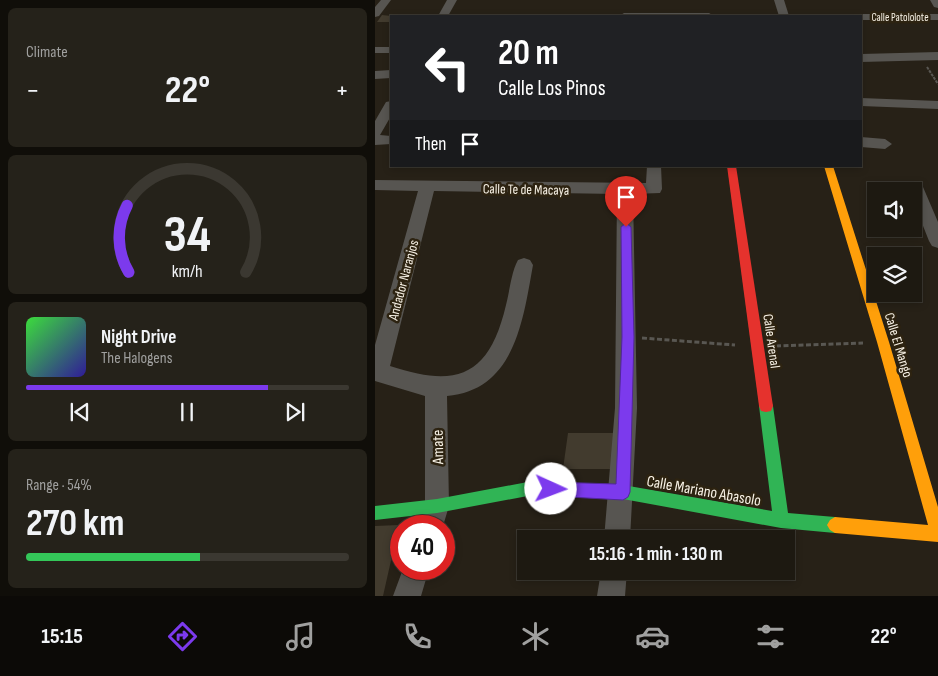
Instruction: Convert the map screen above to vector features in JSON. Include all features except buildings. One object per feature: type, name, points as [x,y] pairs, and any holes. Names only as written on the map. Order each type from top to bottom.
[{"type":"street","points":[[375,14],[386,0]]},
{"type":"street","points":[[444,15],[452,0]]},
{"type":"street","points":[[779,0],[784,15]]},
{"type":"street","points":[[935,0],[938,5]]},
{"type":"street","points":[[624,13],[707,14]]},
{"type":"street","name":"Calle Patololote","points":[[862,17],[938,17]]},
{"type":"street","points":[[375,50],[390,50]]},
{"type":"street","points":[[862,58],[938,56]]},
{"type":"street","points":[[375,75],[390,74]]},
{"type":"street","points":[[862,102],[938,105]]},
{"type":"street","points":[[375,133],[390,107]]},
{"type":"street","points":[[375,140],[390,140]]},
{"type":"street","points":[[862,142],[885,144]]},
{"type":"street","name":"Calle Te de Macaya","points":[[375,185],[654,190],[654,167]]},
{"type":"street","name":"Calle Arenal","points":[[731,167],[758,346],[781,520]]},
{"type":"street","name":"Calle El Mango","points":[[828,167],[883,342],[938,534]]},
{"type":"street","name":"Andador Naranjos","points":[[376,372],[427,187]]},
{"type":"street","points":[[618,530],[623,492],[628,337],[625,190]]},
{"type":"street","points":[[922,203],[938,241]]},
{"type":"street","points":[[376,372],[436,387],[463,386],[481,378],[497,358],[512,322],[524,265]]},
{"type":"street","name":"Amate","points":[[434,515],[436,387]]},
{"type":"street","name":"Calle Mariano Abasolo","points":[[438,515],[533,488],[623,492],[781,520],[938,534]]},
{"type":"street","name":"Calle Mariano Abasolo","points":[[375,513],[414,515]]},
{"type":"street","points":[[407,596],[412,580]]},
{"type":"street","points":[[611,596],[613,580]]},
{"type":"traffic: fast","points":[[766,406],[781,520]]},
{"type":"traffic: fast","points":[[375,513],[437,506],[533,488],[623,492],[781,520],[835,525]]},
{"type":"traffic: slow","points":[[828,167],[883,342],[938,533]]},
{"type":"traffic: slow","points":[[835,525],[938,534]]},
{"type":"traffic: jam","points":[[731,167],[766,406]]},
{"type":"route","points":[[551,489],[623,492],[628,337],[626,227]]}]
